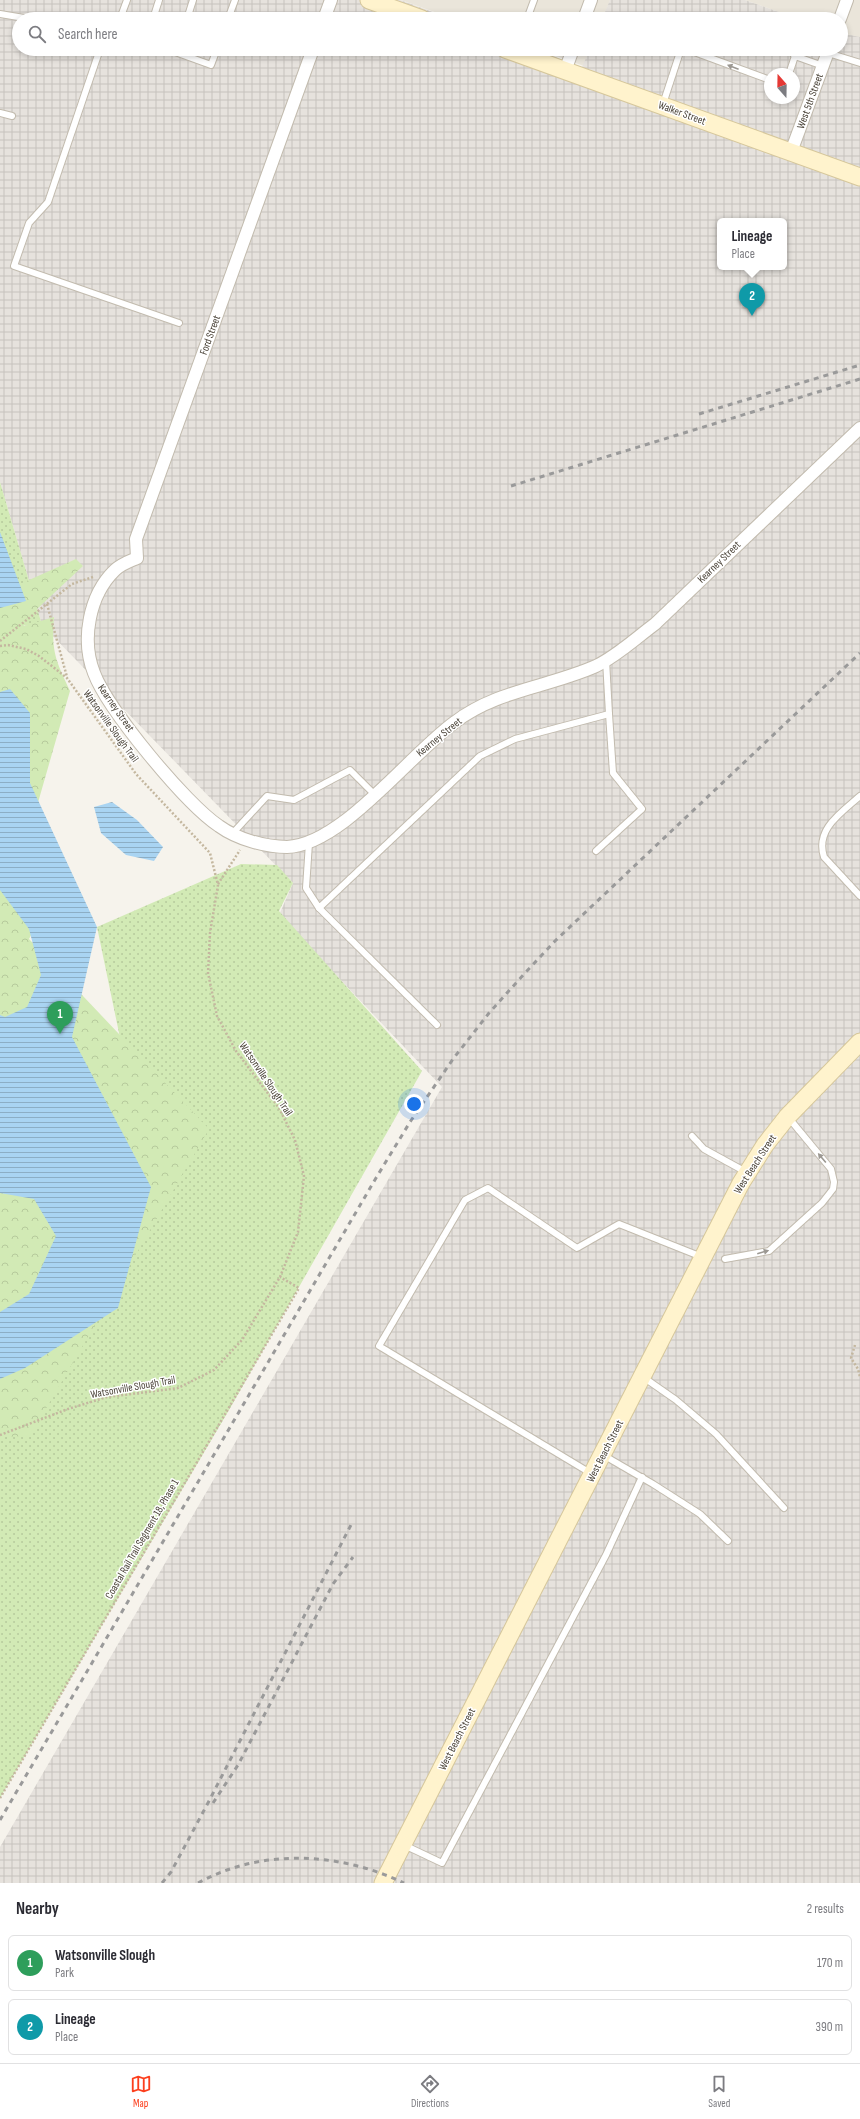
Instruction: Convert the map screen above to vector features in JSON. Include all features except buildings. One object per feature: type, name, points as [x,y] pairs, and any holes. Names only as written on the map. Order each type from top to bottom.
[{"type":"main road","points":[[369,0],[402,12]]},
{"type":"main road","name":"Walker Street","points":[[524,56],[860,176]]},
{"type":"main road","name":"West Beach Street","points":[[383,1883],[748,1173],[787,1116],[860,1042]]},
{"type":"street","points":[[327,12],[331,0]]},
{"type":"street","points":[[587,12],[591,0]]},
{"type":"street","points":[[843,12],[847,0]]},
{"type":"street","name":"Ford Street","points":[[94,606],[105,581],[116,569],[137,558],[136,539],[310,56]]},
{"type":"street","points":[[565,71],[570,56]]},
{"type":"street","name":"West 5th Street","points":[[791,152],[826,56]]},
{"type":"street","name":"Kearney Street","points":[[94,606],[90,620],[88,649],[94,674],[102,689],[151,756],[194,804],[208,818],[232,834],[247,839],[281,846],[309,843],[334,830],[437,736],[472,710],[510,693],[580,672],[606,660],[654,624],[860,428]]},
{"type":"lane","points":[[123,12],[127,0]]},
{"type":"lane","points":[[155,12],[159,0]]},
{"type":"lane","points":[[190,12],[194,0]]},
{"type":"lane","points":[[231,12],[235,0]]},
{"type":"lane","points":[[530,12],[534,0]]},
{"type":"lane","points":[[0,14],[12,16]]},
{"type":"lane","points":[[98,56],[48,202],[29,222],[14,266],[179,323]]},
{"type":"lane","points":[[186,56],[211,65],[214,56]]},
{"type":"lane","points":[[662,106],[679,56]]},
{"type":"lane","points":[[705,56],[764,78]]},
{"type":"lane","points":[[791,68],[795,56],[823,66]]},
{"type":"lane","points":[[841,56],[860,63]]},
{"type":"lane","points":[[0,113],[12,116]]},
{"type":"lane","points":[[596,851],[642,809],[613,773],[606,660]]},
{"type":"lane","points":[[319,908],[480,756],[514,739],[609,714]]},
{"type":"lane","points":[[232,834],[266,796],[294,800],[350,770],[374,795]]},
{"type":"lane","points":[[860,796],[829,825],[822,836],[821,849],[824,858],[860,896]]},
{"type":"lane","points":[[309,843],[306,888],[319,908],[437,1025]]},
{"type":"lane","points":[[725,1259],[769,1251],[822,1203],[833,1189],[834,1182],[831,1169],[787,1116]]},
{"type":"lane","points":[[692,1136],[704,1149],[748,1173]]},
{"type":"lane","points":[[593,1474],[379,1346],[465,1200],[488,1188],[577,1248],[619,1224],[704,1257]]},
{"type":"lane","points":[[643,1377],[676,1400],[716,1434],[784,1508]]},
{"type":"lane","points":[[603,1455],[642,1477],[700,1514],[728,1540]]},
{"type":"lane","points":[[403,1844],[442,1863],[606,1554],[642,1477]]},
{"type":"path","points":[[0,641],[72,584],[116,569]]},
{"type":"path","points":[[47,604],[67,678]]},
{"type":"path","name":"Watsonville Slough Trail","points":[[0,646],[8,645],[26,649],[39,656],[67,678],[136,774],[210,852],[218,885],[210,933],[208,973],[217,1016],[236,1051],[279,1108],[295,1140],[304,1176],[298,1232],[280,1277],[242,1340],[214,1370],[178,1388],[107,1397],[68,1409],[0,1435]]},
{"type":"path","points":[[218,885],[247,839]]},
{"type":"path","name":"Coastal Rail Trail Segment 18, Phase 1","points":[[0,1798],[299,1288],[280,1277]]},
{"type":"path","points":[[855,1346],[851,1358],[858,1369],[860,1377]]},
{"type":"shaded area","points":[[0,0],[400,0],[433,12],[12,12],[12,56],[553,56],[582,67],[587,56],[848,56],[848,34],[860,37],[860,1883],[0,1883],[0,1847],[442,1087],[279,915],[293,883],[42,625],[0,482]]},
{"type":"shaded area","points":[[401,0],[610,0],[606,12],[434,12]]},
{"type":"shaded area","points":[[610,0],[745,0],[779,12],[605,12]]},
{"type":"shaded area","points":[[745,0],[860,0],[860,37],[848,34],[848,12],[779,12]]},
{"type":"shaded area","points":[[556,56],[588,56],[584,66]]},
{"type":"green space","points":[[0,482],[42,625],[7,626],[0,631]]},
{"type":"green space","points":[[76,559],[83,566],[22,623],[24,626],[54,617],[54,648],[58,664],[70,691],[33,820],[52,895],[29,939],[209,1129],[30,1436],[0,1437],[0,593]]},
{"type":"green space","points":[[241,864],[277,865],[293,883],[279,911],[422,1071],[229,1410],[0,1798],[0,1372],[151,1187],[97,927]]},
{"type":"water","points":[[0,532],[26,601],[0,608]]},
{"type":"water","points":[[10,689],[30,713],[30,783],[97,927],[72,1037],[151,1187],[118,1308],[25,1368],[0,1379],[0,1312],[29,1294],[56,1236],[34,1199],[0,1193],[0,1015],[5,1017],[27,1007],[41,975],[29,929],[0,890],[0,692]]},
{"type":"water","points":[[112,802],[137,820],[163,847],[154,861],[126,855],[101,833],[94,807]]},
{"type":"railway","points":[[699,414],[860,365]]},
{"type":"railway","points":[[511,486],[860,379]]},
{"type":"railway","points":[[0,1820],[376,1178],[410,1122],[453,1059],[489,1013],[555,941],[860,653]]},
{"type":"railway","points":[[162,1883],[171,1872],[209,1801],[353,1521]]},
{"type":"railway","points":[[213,1803],[238,1765],[333,1584],[353,1557]]},
{"type":"railway","points":[[198,1883],[223,1872],[248,1864],[274,1859],[301,1858],[327,1860],[353,1865],[404,1883]]},
{"type":"place","name":"Lineage","points":[[752,316]]},
{"type":"place","name":"Watsonville Slough","points":[[60,1034]]}]
